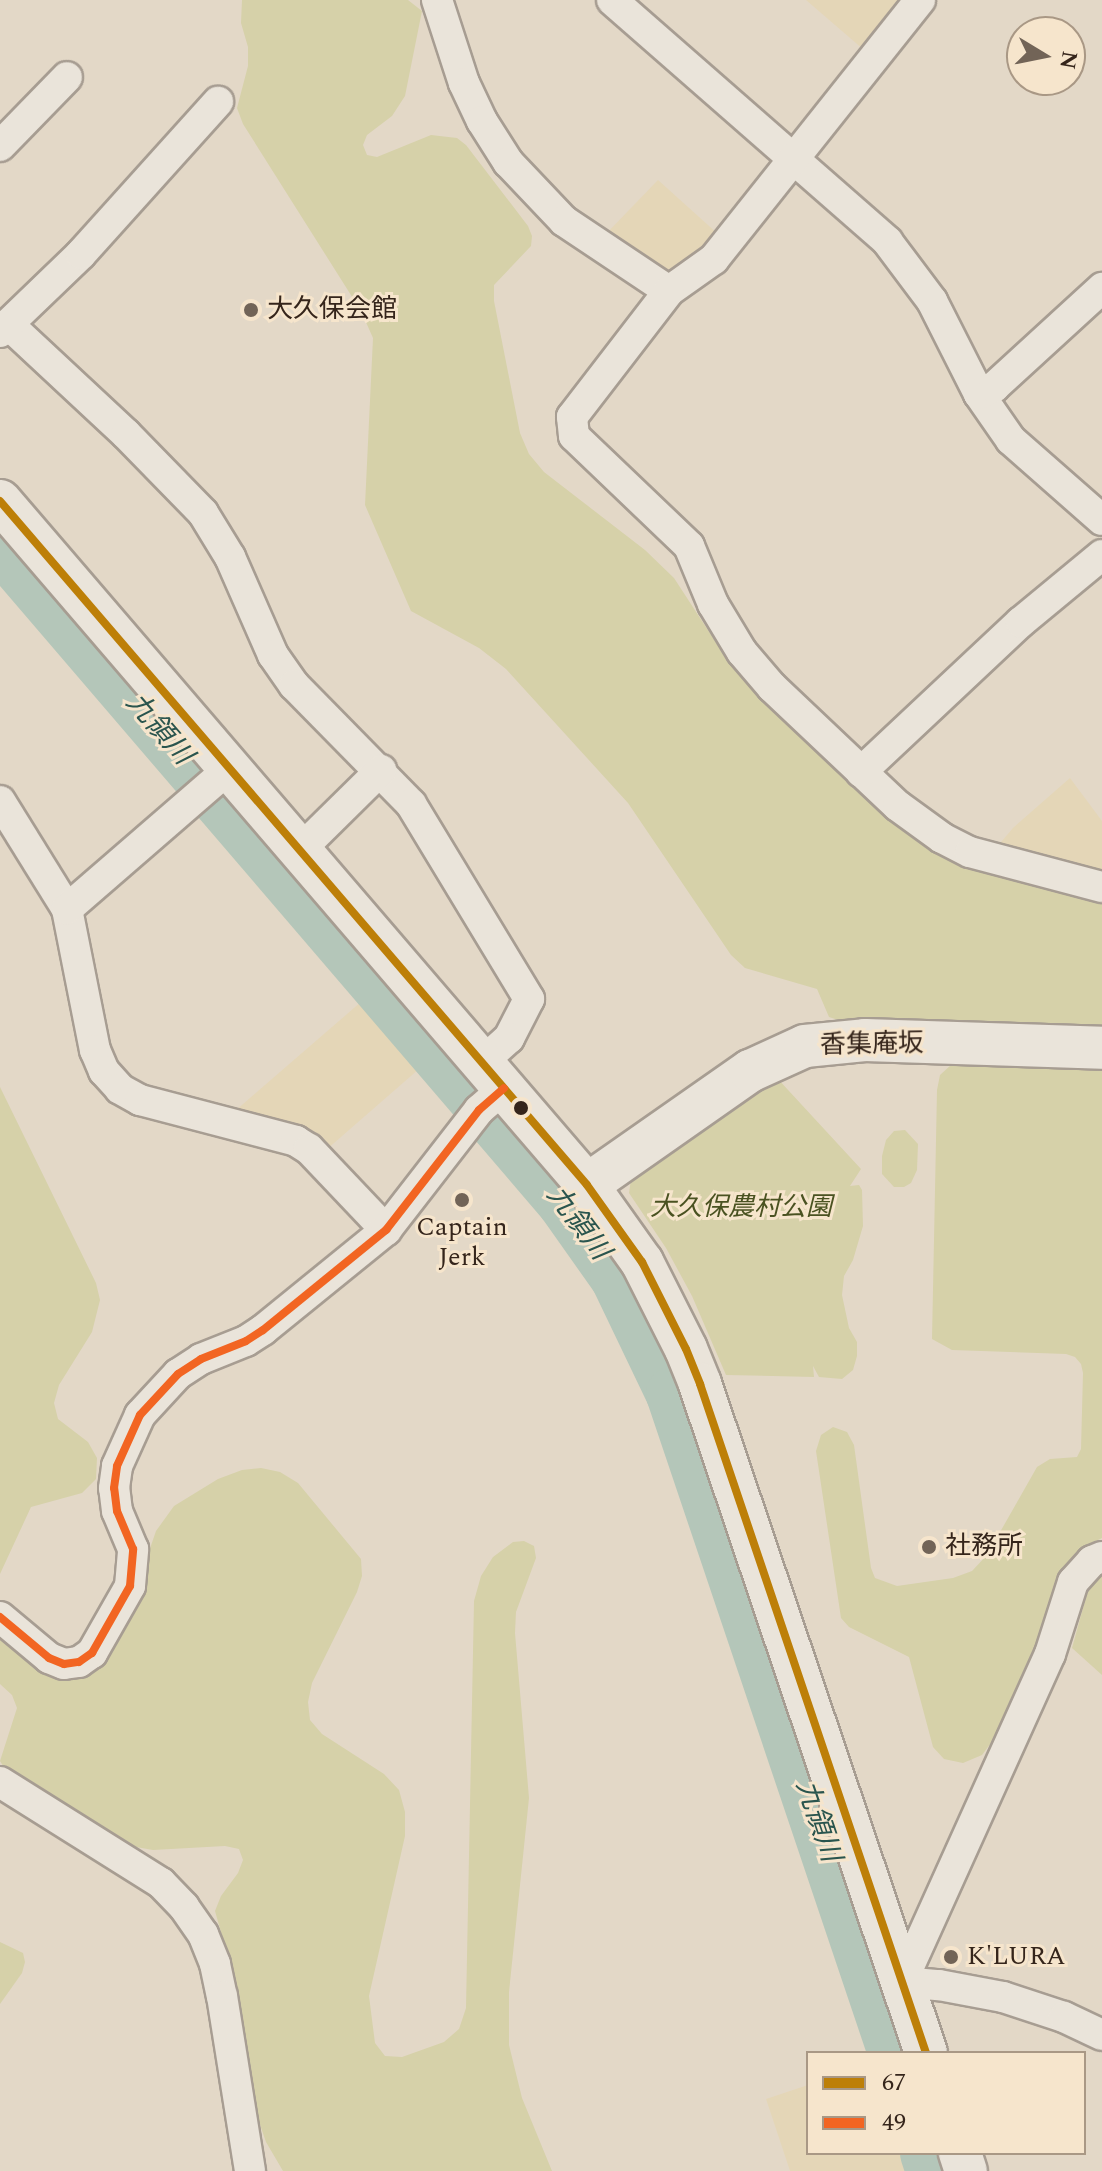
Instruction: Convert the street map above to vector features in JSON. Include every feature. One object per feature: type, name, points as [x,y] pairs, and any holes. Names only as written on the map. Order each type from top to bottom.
[{"type":"main road","points":[[0,501],[216,780],[300,850],[489,1090],[587,1185],[642,1262],[686,1349],[925,2051]]},
{"type":"main road","name":"香集庵坂","points":[[587,1185],[750,1071],[805,1046],[865,1040],[1102,1048]]},
{"type":"street","points":[[437,0],[464,83],[482,121],[508,162],[564,221],[669,291]]},
{"type":"street","points":[[612,0],[887,241],[932,301],[979,394],[1011,440],[1102,520]]},
{"type":"street","points":[[920,0],[714,259],[669,291],[572,417],[574,436],[689,546],[713,604],[742,652],[772,687],[898,806],[942,838],[970,852],[1102,887]]},
{"type":"street","points":[[0,146],[67,77]]},
{"type":"street","points":[[0,1617],[49,1658],[64,1664],[79,1662],[92,1653],[130,1586],[133,1549],[117,1511],[114,1488],[117,1466],[140,1415],[178,1374],[201,1359],[246,1341],[263,1330],[386,1230],[489,1090],[509,1038],[529,999],[411,804],[381,770],[294,685],[273,655],[230,557],[203,513],[126,434],[4,328],[81,254],[218,102]]},
{"type":"street","points":[[979,394],[994,387],[1102,288]]},
{"type":"street","points":[[861,772],[1021,622],[1102,555]]},
{"type":"street","points":[[300,850],[381,770]]},
{"type":"street","points":[[67,909],[216,780]]},
{"type":"street","points":[[0,801],[67,909],[95,1050],[104,1071],[120,1089],[140,1100],[296,1141],[309,1149],[386,1230]]},
{"type":"street","points":[[1102,1557],[1092,1561],[1073,1582],[1050,1654],[902,1982],[939,1985],[1003,1997],[1064,2017],[1102,2035]]},
{"type":"street","points":[[0,1782],[161,1883],[184,1907],[203,1934],[215,1964],[222,1996],[250,2171]]},
{"type":"shaded area","points":[[806,0],[905,0],[864,50]]},
{"type":"shaded area","points":[[658,180],[719,235],[706,250],[667,278],[603,237]]},
{"type":"shaded area","points":[[1070,778],[1102,821],[1102,875],[996,848],[1013,828]]},
{"type":"shaded area","points":[[369,995],[427,1062],[326,1150],[235,1111]]},
{"type":"shaded area","points":[[806,2086],[806,2155],[915,2155],[920,2171],[790,2171],[766,2099]]},
{"type":"green space","points":[[242,0],[408,0],[422,11],[405,96],[392,116],[367,135],[363,145],[367,155],[377,157],[431,135],[457,138],[466,145],[528,226],[532,236],[531,246],[494,285],[494,301],[520,433],[529,454],[544,472],[645,550],[674,578],[728,661],[760,699],[888,819],[934,852],[964,867],[1102,903],[1102,1030],[838,1020],[829,1017],[817,989],[745,968],[731,955],[628,803],[506,669],[479,648],[411,611],[365,505],[373,338],[361,311],[243,124],[237,108],[248,66],[248,47],[241,23]]},
{"type":"green space","points":[[951,1065],[1102,1067],[1102,1538],[1082,1548],[1059,1574],[1035,1648],[994,1739],[982,1755],[963,1763],[944,1759],[933,1747],[909,1657],[849,1627],[841,1618],[816,1451],[821,1435],[833,1427],[847,1432],[854,1445],[871,1568],[875,1578],[897,1586],[953,1578],[972,1571],[987,1555],[1037,1467],[1050,1459],[1077,1457],[1081,1449],[1083,1373],[1075,1357],[1066,1354],[952,1350],[932,1339],[937,1090],[940,1075]]},
{"type":"green space","name":"大久保農村公園","points":[[777,1078],[861,1169],[850,1186],[859,1185],[862,1190],[863,1226],[853,1260],[844,1276],[842,1295],[849,1328],[857,1342],[857,1356],[853,1370],[842,1379],[819,1377],[813,1366],[814,1377],[726,1375],[692,1296],[666,1248],[629,1193],[631,1179]]},
{"type":"green space","points":[[0,1087],[96,1283],[100,1300],[92,1332],[59,1385],[54,1403],[58,1419],[88,1442],[97,1458],[96,1479],[82,1493],[31,1507],[0,1574]]},
{"type":"green space","points":[[905,1130],[918,1144],[917,1170],[911,1183],[894,1187],[882,1174],[882,1156],[886,1140],[894,1131]]},
{"type":"green space","points":[[261,1468],[280,1472],[298,1483],[361,1559],[362,1576],[357,1592],[312,1683],[308,1702],[310,1720],[322,1734],[384,1774],[399,1790],[405,1812],[405,1836],[369,1996],[375,2043],[385,2056],[402,2057],[444,2042],[459,2029],[466,2008],[474,1601],[481,1576],[493,1557],[513,1542],[524,1541],[534,1546],[536,1558],[516,1612],[515,1633],[529,1798],[509,1992],[509,2045],[522,2098],[552,2171],[283,2171],[266,2142],[257,2116],[238,1992],[215,1911],[221,1896],[238,1873],[243,1860],[239,1849],[225,1846],[153,1850],[136,1847],[5,1769],[0,1761],[17,1708],[12,1695],[0,1684],[0,1640],[13,1643],[62,1676],[145,1563],[156,1531],[174,1506],[218,1479],[242,1470]]},
{"type":"green space","points":[[1102,1574],[1102,1675],[1072,1648],[1088,1590]]},
{"type":"green space","points":[[0,1942],[23,1953],[25,1962],[22,1973],[0,2004]]},
{"type":"waterway","name":"九領川","points":[[0,543],[565,1202],[618,1277],[674,1394],[895,2051]]},
{"type":"waterway","name":"九領川","points":[[929,2155],[934,2171]]},
{"type":"transit line","name":"67","points":[[0,501],[587,1185],[642,1262],[700,1384],[925,2051]]},
{"type":"transit line","name":"49","points":[[0,1617],[49,1658],[64,1664],[79,1662],[92,1653],[130,1586],[133,1549],[117,1511],[114,1488],[117,1466],[140,1415],[178,1374],[201,1359],[246,1341],[263,1330],[386,1230],[479,1110],[504,1088]]},
{"type":"place","name":"大久保会館","points":[[251,310]]},
{"type":"place","name":"Captain Jerk","points":[[462,1200]]},
{"type":"place","name":"社務所","points":[[929,1547]]},
{"type":"place","name":"K'LURA","points":[[951,1957]]}]
